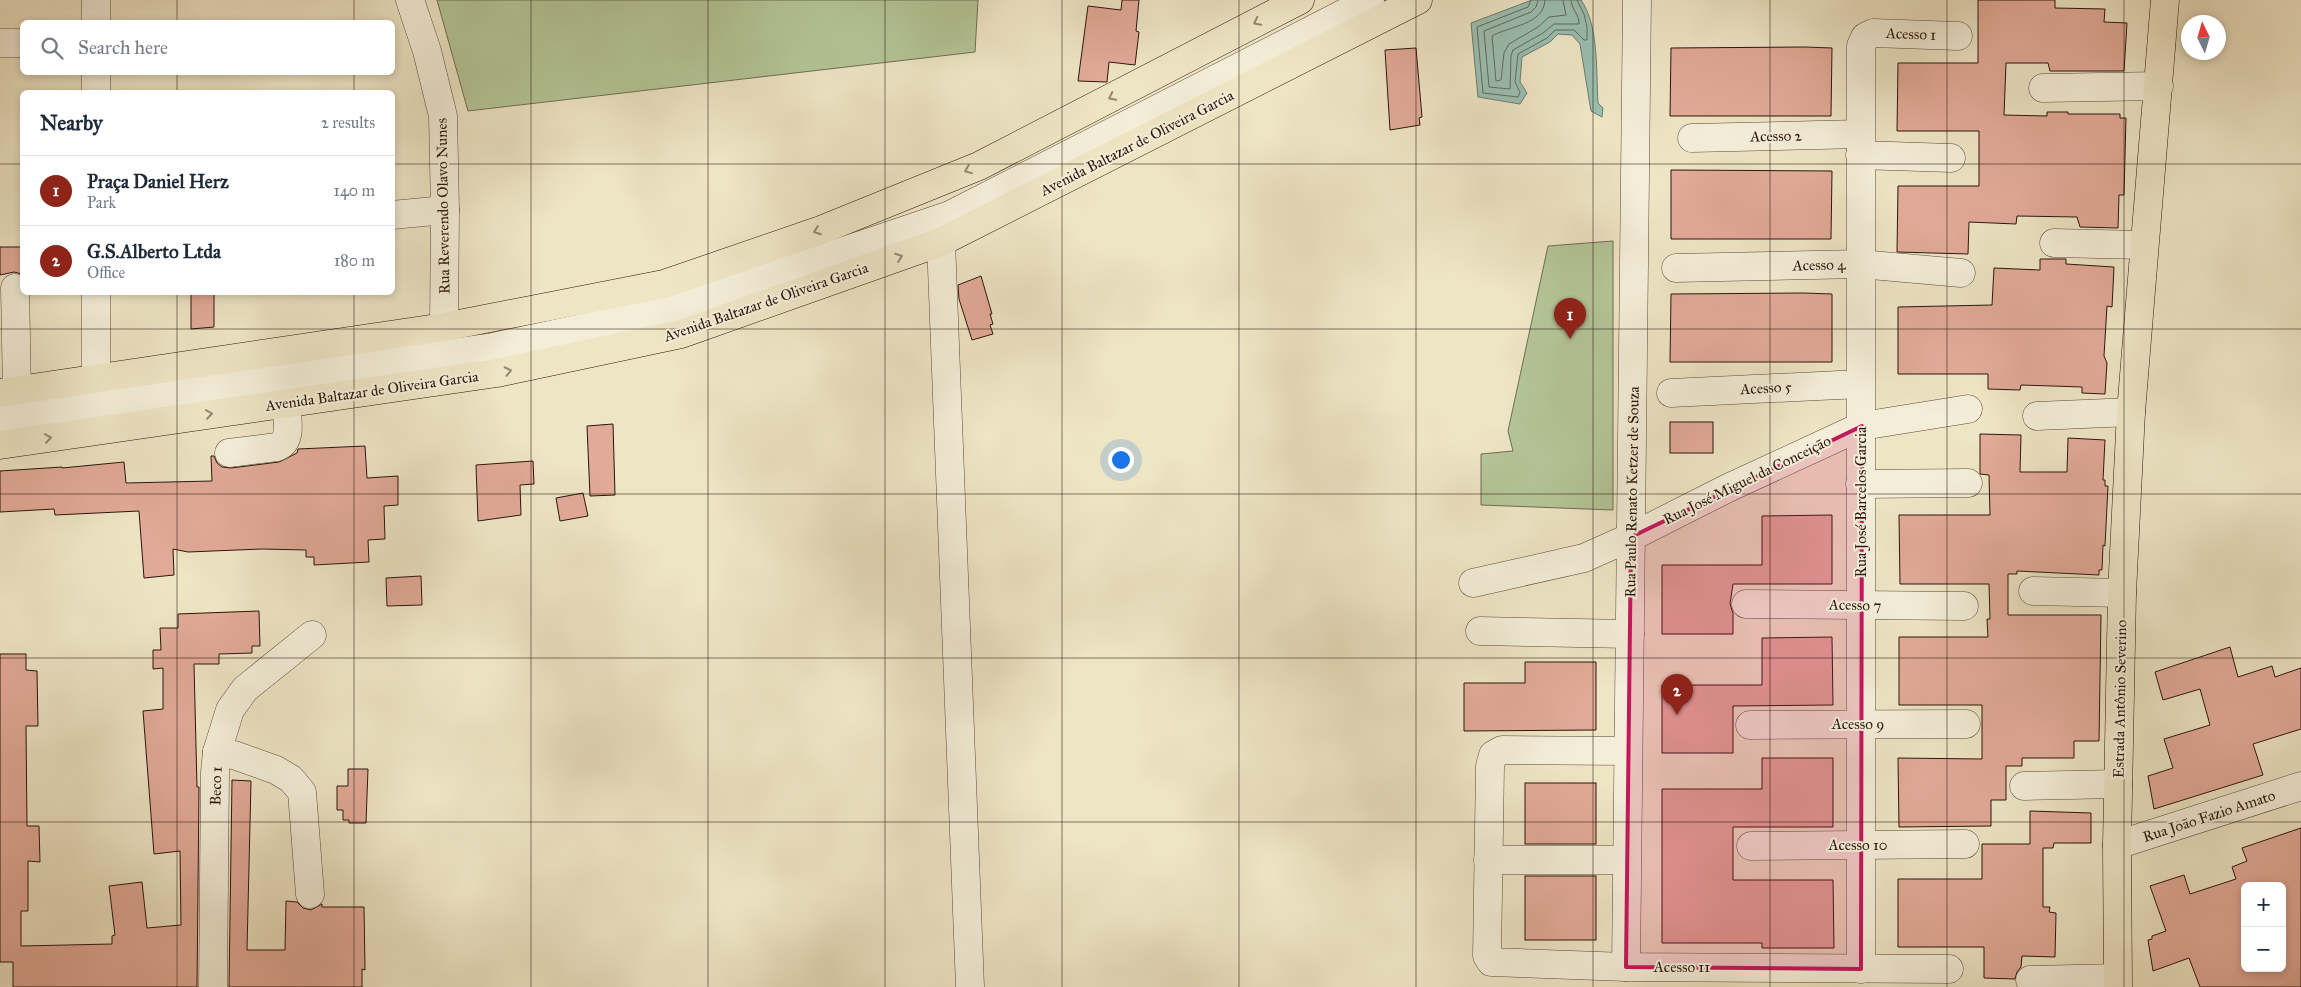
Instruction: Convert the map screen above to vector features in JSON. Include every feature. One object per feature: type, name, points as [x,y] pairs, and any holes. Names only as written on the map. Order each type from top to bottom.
[{"type":"main road","points":[[6,397],[96,379],[444,327],[664,284],[821,230],[979,166],[1300,0]]},
{"type":"main road","name":"Avenida Baltazar de Oliveira Garcia","points":[[0,445],[286,402],[497,373],[680,334],[941,242],[1418,0]]},
{"type":"main road","name":"Estrada Antônio Severino","points":[[2117,983],[2116,845],[2122,593],[2131,412],[2143,245],[2159,86],[2165,0]]},
{"type":"street","points":[[96,0],[96,20]]},
{"type":"street","name":"Rua Reverendo Olavo Nunes","points":[[410,0],[427,51],[443,116],[445,210],[444,327]]},
{"type":"street","points":[[0,418],[493,347],[672,309],[950,215],[1370,0]]},
{"type":"street","name":"Rua Paulo Renato Ketzer de Souza","points":[[1626,967],[1634,6]]},
{"type":"street","name":"Acesso 1","points":[[1865,37],[1873,33],[1958,36]]},
{"type":"street","name":"Rua José Barcelos Garcia","points":[[1861,969],[1860,484],[1862,426],[1860,384],[1860,145],[1861,46],[1865,37]]},
{"type":"street","points":[[0,43],[20,43]]},
{"type":"street","points":[[96,75],[96,90]]},
{"type":"street","points":[[2043,88],[2159,86]]},
{"type":"street","name":"Acesso 2","points":[[1692,138],[1860,145],[1951,158]]},
{"type":"street","points":[[395,216],[445,210]]},
{"type":"street","points":[[941,242],[970,987]]},
{"type":"street","points":[[2054,243],[2143,245]]},
{"type":"street","name":"Acesso 4","points":[[1676,268],[1860,264],[1961,273]]},
{"type":"street","points":[[493,347],[664,284]]},
{"type":"street","points":[[14,288],[6,397],[65,408]]},
{"type":"street","points":[[96,295],[96,379]]},
{"type":"street","points":[[493,347],[680,334]]},
{"type":"street","name":"Acesso 5","points":[[1671,393],[1860,384]]},
{"type":"street","points":[[229,453],[277,447],[284,444],[287,439],[286,402]]},
{"type":"street","points":[[0,430],[65,408]]},
{"type":"street","name":"Rua José Miguel da Conceição","points":[[1473,583],[1584,558],[1862,426],[1968,409]]},
{"type":"street","points":[[2037,416],[2131,412]]},
{"type":"street","points":[[1860,484],[1968,483]]},
{"type":"street","points":[[2033,591],[2122,593]]},
{"type":"street","name":"Acesso 7","points":[[1746,604],[1964,606]]},
{"type":"street","points":[[1480,630],[1630,634]]},
{"type":"street","points":[[217,752],[230,710],[245,689],[312,635]]},
{"type":"street","name":"Acesso 9","points":[[1750,725],[1966,724]]},
{"type":"street","points":[[1627,860],[1488,860],[1490,766],[1493,755],[1502,750],[1628,751]]},
{"type":"street","name":"Beco 1","points":[[213,987],[215,772],[217,752],[234,755],[276,770],[291,778],[302,792],[310,894]]},
{"type":"street","points":[[2024,786],[2118,784]]},
{"type":"street","name":"Rua João Fazio Amato","points":[[2116,845],[2301,786]]},
{"type":"street","name":"Acesso 10","points":[[1751,846],[1965,844]]},
{"type":"street","name":"Acesso 11","points":[[1488,860],[1487,956],[1491,962],[1626,967],[1949,969]]},
{"type":"street","points":[[2030,980],[2117,983]]},
{"type":"highlighted area","points":[[1862,426],[1861,969],[1626,967],[1631,537]]},
{"type":"shaded area","points":[[437,0],[978,0],[975,52],[468,111]]},
{"type":"shaded area","points":[[1613,241],[1613,510],[1481,505],[1481,454],[1513,451],[1508,431],[1548,246]]},
{"type":"water","points":[[1532,0],[1581,0],[1587,11],[1594,36],[1598,103],[1603,108],[1602,117],[1591,111],[1580,44],[1572,35],[1558,34],[1550,42],[1522,57],[1520,82],[1527,93],[1520,104],[1478,97],[1471,23]]},
{"type":"building","points":[[1122,0],[1139,0],[1136,31],[1139,32],[1135,65],[1109,62],[1107,82],[1078,81],[1088,6],[1121,10]]},
{"type":"building","points":[[1978,0],[2055,0],[2055,8],[2105,9],[2104,22],[2127,23],[2124,71],[2050,71],[2048,63],[2006,63],[2004,115],[2047,116],[2047,112],[2068,112],[2068,114],[2120,114],[2120,118],[2126,118],[2124,195],[2119,195],[2118,228],[2080,227],[2077,217],[2017,216],[2016,224],[1969,222],[1968,254],[1897,252],[1898,186],[1979,186],[1979,131],[1897,131],[1898,63],[1978,63]]},
{"type":"building","points":[[1416,48],[1422,117],[1419,118],[1420,125],[1390,130],[1385,50]]},
{"type":"building","points":[[1671,48],[1832,48],[1831,116],[1670,116]]},
{"type":"building","points":[[1671,170],[1832,171],[1831,239],[1671,239]]},
{"type":"building","points":[[0,247],[20,247],[20,274],[14,272],[0,275]]},
{"type":"building","points":[[2040,259],[2066,259],[2066,264],[2114,267],[2112,307],[2107,306],[2104,356],[2107,363],[2105,394],[2082,393],[2082,387],[2021,385],[2020,390],[1988,389],[1988,374],[1898,374],[1898,307],[1992,305],[1994,268],[2040,270]]},
{"type":"building","points":[[981,276],[992,314],[990,314],[993,324],[990,325],[993,334],[972,340],[959,299],[958,285]]},
{"type":"building","points":[[1671,294],[1832,294],[1832,362],[1670,362]]},
{"type":"building","points":[[191,295],[214,295],[214,327],[191,329]]},
{"type":"building","points":[[1670,422],[1713,422],[1713,453],[1670,453]]},
{"type":"building","points":[[613,424],[615,495],[590,496],[587,426]]},
{"type":"building","points":[[1980,434],[2021,435],[2020,472],[2067,472],[2068,438],[2105,440],[2103,480],[2105,480],[2105,486],[2108,486],[2105,546],[2103,545],[2102,570],[2099,570],[2099,575],[2017,571],[2017,574],[2008,574],[2008,615],[2101,615],[2099,741],[2074,741],[2074,758],[2022,758],[2022,766],[2006,766],[2006,800],[1991,800],[1991,826],[1899,827],[1898,758],[1982,759],[1982,705],[1899,705],[1899,637],[1988,637],[1987,619],[1990,619],[1989,584],[1900,584],[1899,515],[1990,515],[1989,475],[1980,474]]},
{"type":"building","points":[[365,446],[367,478],[398,476],[398,505],[384,506],[385,539],[368,540],[369,562],[314,565],[314,557],[306,557],[306,550],[262,549],[188,552],[173,549],[174,575],[144,578],[139,511],[55,515],[54,509],[0,512],[0,471],[124,462],[126,483],[212,481],[211,456],[214,456],[217,463],[222,467],[231,468],[279,462],[297,453],[298,449]]},
{"type":"building","points":[[533,461],[534,484],[520,485],[521,515],[478,521],[476,465]]},
{"type":"building","points":[[583,493],[588,516],[560,521],[556,498]]},
{"type":"building","points":[[1832,515],[1832,584],[1733,584],[1730,604],[1733,613],[1733,634],[1662,634],[1662,565],[1762,565],[1762,516]]},
{"type":"building","points":[[421,576],[422,605],[387,606],[386,578]]},
{"type":"building","points":[[259,611],[260,646],[252,646],[252,653],[219,654],[219,664],[194,664],[197,787],[199,787],[197,987],[13,987],[13,962],[0,962],[0,654],[26,654],[26,670],[37,671],[38,726],[26,726],[27,826],[39,826],[40,862],[28,861],[28,911],[21,911],[21,946],[112,944],[112,936],[115,935],[109,886],[142,882],[147,928],[181,925],[180,851],[154,854],[143,711],[163,709],[163,668],[153,669],[153,650],[161,650],[160,628],[178,628],[178,614]]},
{"type":"building","points":[[1832,637],[1833,705],[1733,706],[1733,753],[1662,753],[1662,685],[1762,685],[1762,638]]},
{"type":"building","points":[[2230,647],[2238,677],[2272,666],[2275,677],[2301,668],[2301,729],[2253,744],[2263,775],[2154,809],[2148,776],[2173,768],[2164,739],[2210,725],[2200,689],[2163,700],[2155,672]]},
{"type":"building","points":[[1525,662],[1596,662],[1596,730],[1464,731],[1464,683],[1525,683]]},
{"type":"building","points":[[1762,758],[1833,758],[1833,827],[1733,827],[1733,880],[1833,880],[1834,948],[1762,948],[1762,943],[1662,943],[1662,789],[1762,789]]},
{"type":"building","points":[[348,769],[368,769],[366,823],[349,823],[349,820],[343,820],[343,810],[337,810],[337,786],[348,786]]},
{"type":"building","points":[[232,780],[251,781],[247,950],[285,950],[286,901],[297,902],[303,908],[311,910],[322,904],[322,907],[364,907],[365,970],[362,969],[362,987],[229,987]]},
{"type":"building","points":[[1525,783],[1596,783],[1596,844],[1525,844]]},
{"type":"building","points":[[2030,811],[2091,813],[2091,843],[2054,843],[2053,848],[2043,848],[2043,907],[2050,907],[2049,912],[2056,913],[2055,957],[2022,956],[2021,967],[2015,979],[1984,978],[1984,947],[1898,947],[1898,879],[1982,879],[1982,844],[2030,844]]},
{"type":"building","points":[[2301,828],[2301,987],[2200,987],[2189,958],[2153,971],[2148,940],[2152,939],[2152,936],[2166,931],[2150,886],[2184,875],[2190,894],[2236,879],[2232,867],[2247,861],[2242,848]]},
{"type":"building","points":[[1525,876],[1596,876],[1596,940],[1525,940]]},
{"type":"place","name":"Praça Daniel Herz","points":[[1570,339]]},
{"type":"place","name":"G.S.Alberto Ltda","points":[[1677,715]]}]
